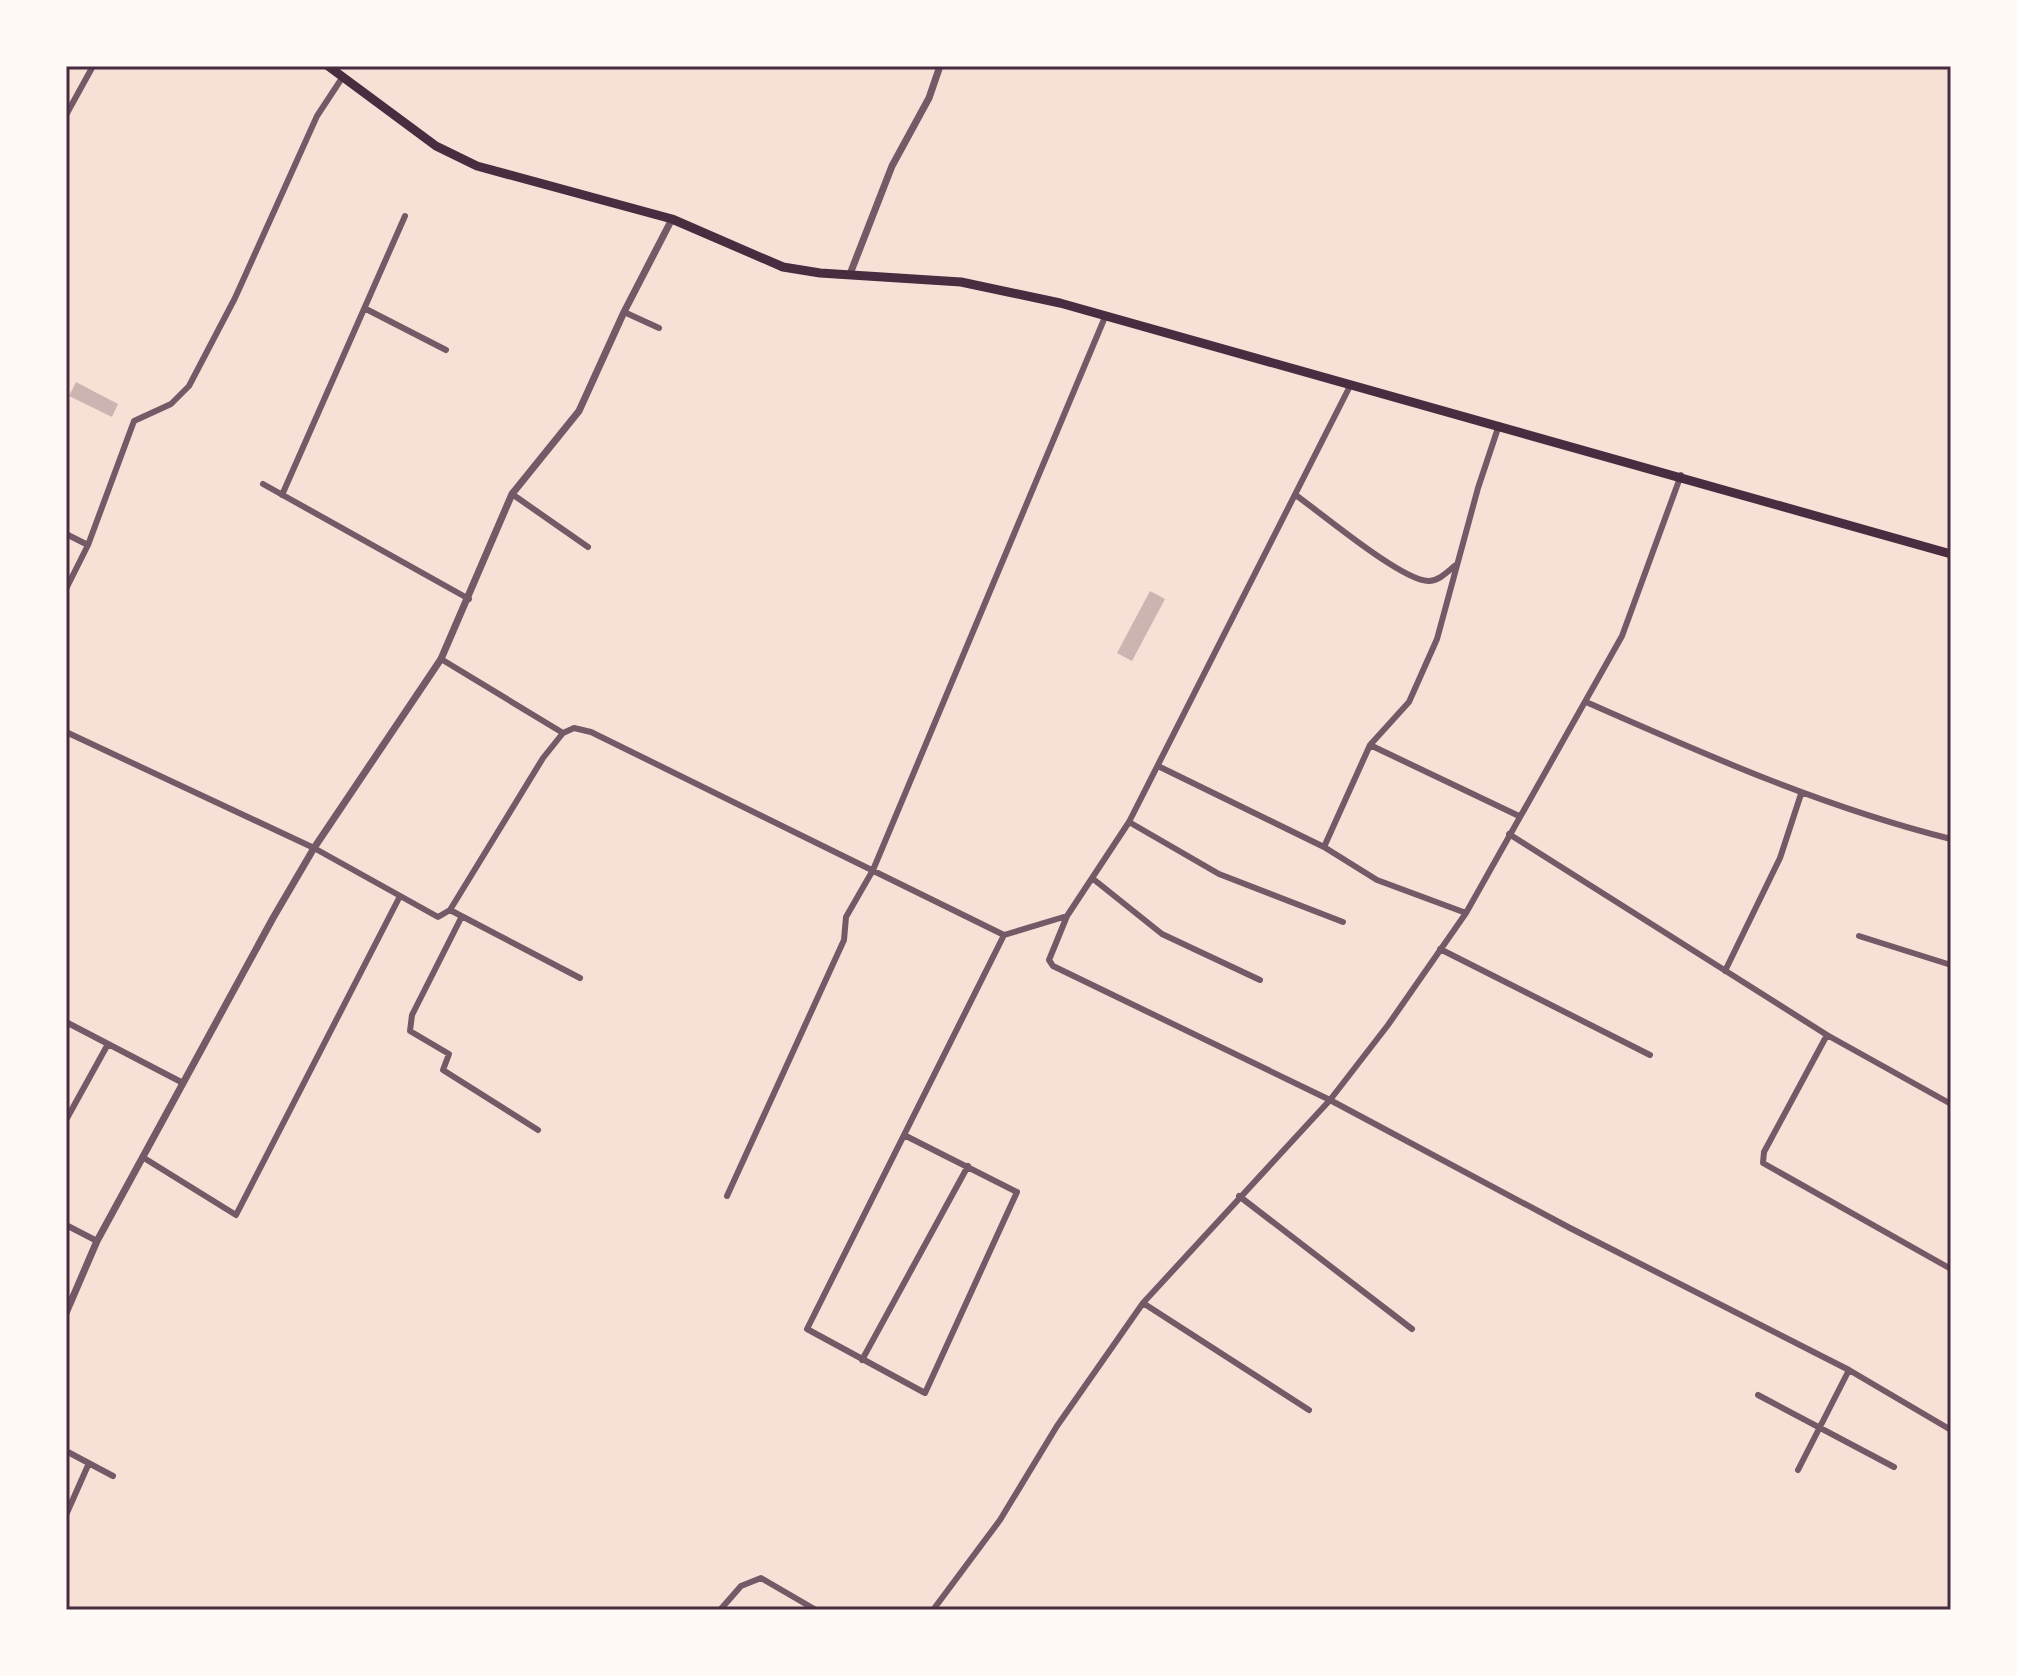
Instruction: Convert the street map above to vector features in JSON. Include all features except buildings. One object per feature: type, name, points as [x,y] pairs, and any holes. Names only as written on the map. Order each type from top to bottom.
[{"type":"main road","points":[[328,66],[436,146],[477,166],[672,219],[783,267],[961,282],[1105,317],[1681,475],[1951,554]]},
{"type":"street","points":[[66,115],[93,66]]},
{"type":"street","points":[[850,274],[892,166],[929,98],[940,66]]},
{"type":"street","points":[[66,589],[88,545],[134,421],[171,404],[189,386],[235,298],[317,116],[342,78]]},
{"type":"street","points":[[282,495],[405,216]]},
{"type":"street","points":[[66,1313],[97,1241],[314,848],[441,659],[512,494],[579,411],[624,312],[672,219]]},
{"type":"street","points":[[366,309],[446,350]]},
{"type":"street","points":[[624,312],[659,328]]},
{"type":"street","points":[[727,1196],[844,940],[846,917],[873,870],[1105,317]]},
{"type":"street","points":[[1350,386],[1160,767],[1129,822],[1067,916],[1049,960],[1053,966],[1330,1100],[1570,1228],[1849,1370],[1951,1430]]},
{"type":"street","points":[[1324,847],[1370,745],[1409,702],[1437,639],[1499,425]]},
{"type":"street","points":[[933,1610],[1000,1520],[1057,1426],[1143,1303],[1330,1100],[1466,913],[1622,636],[1681,475]]},
{"type":"street","points":[[263,484],[469,599]]},
{"type":"street","points":[[512,494],[588,547]]},
{"type":"street","points":[[1297,496],[1339,525],[1363,548],[1424,580],[1441,577],[1456,565]]},
{"type":"street","points":[[66,534],[88,545]]},
{"type":"street","points":[[441,659],[563,733]]},
{"type":"street","points":[[1586,702],[1801,794],[1871,819],[1951,839]]},
{"type":"street","points":[[66,732],[314,848],[438,917],[450,910],[543,758],[563,733],[574,728],[591,732],[1004,935],[1067,916]]},
{"type":"street","points":[[1370,745],[1519,816]]},
{"type":"street","points":[[1160,767],[1324,847],[1377,880],[1466,913]]},
{"type":"street","points":[[1725,971],[1780,858],[1801,794]]},
{"type":"street","points":[[1129,822],[1219,874],[1343,922]]},
{"type":"street","points":[[1509,834],[1827,1035],[1951,1104]]},
{"type":"street","points":[[1092,878],[1162,934],[1260,980]]},
{"type":"street","points":[[144,1158],[236,1215],[399,898]]},
{"type":"street","points":[[450,910],[580,978]]},
{"type":"street","points":[[461,918],[412,1015],[410,1031],[449,1054],[443,1070],[538,1130]]},
{"type":"street","points":[[904,1135],[1017,1192],[925,1393],[807,1329],[904,1135],[1004,935]]},
{"type":"street","points":[[1859,936],[1951,965]]},
{"type":"street","points":[[1440,949],[1650,1055]]},
{"type":"street","points":[[66,1022],[183,1083]]},
{"type":"street","points":[[1827,1035],[1764,1152],[1763,1163],[1951,1269]]},
{"type":"street","points":[[66,1120],[108,1044]]},
{"type":"street","points":[[862,1360],[968,1166]]},
{"type":"street","points":[[1239,1196],[1412,1329]]},
{"type":"street","points":[[66,1225],[97,1241]]},
{"type":"street","points":[[1143,1303],[1309,1410]]},
{"type":"street","points":[[1798,1470],[1849,1370]]},
{"type":"street","points":[[1758,1395],[1894,1467]]},
{"type":"street","points":[[66,1451],[113,1476]]},
{"type":"street","points":[[66,1515],[89,1463]]},
{"type":"street","points":[[720,1610],[741,1586],[761,1578],[816,1610]]}]
